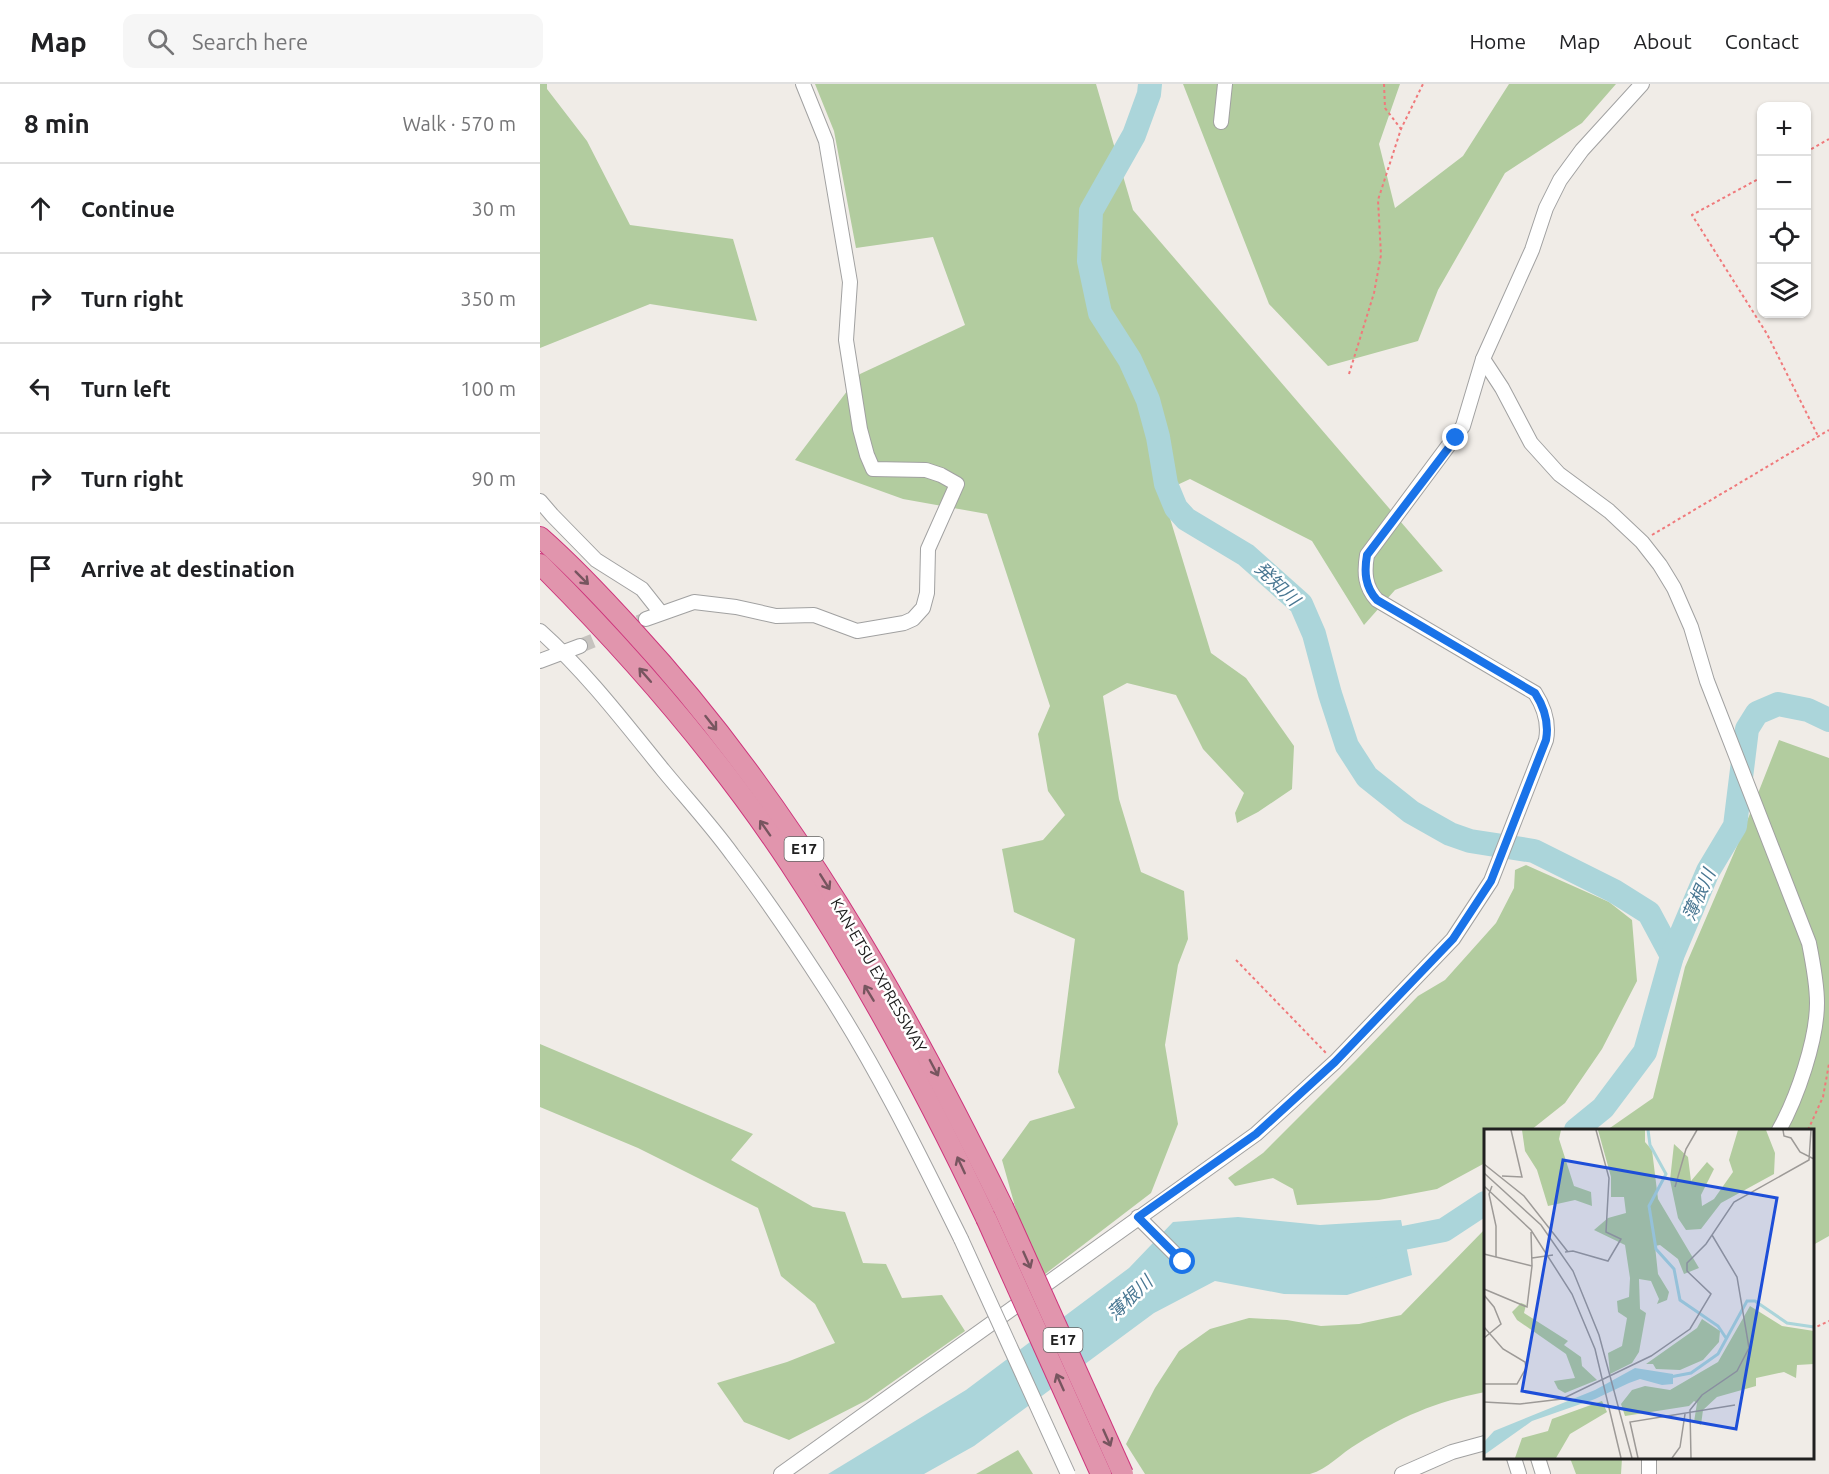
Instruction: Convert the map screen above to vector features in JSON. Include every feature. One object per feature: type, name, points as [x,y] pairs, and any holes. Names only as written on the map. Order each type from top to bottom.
[{"type":"highway","name":"KAN-ETSU EXPRESSWAY","points":[[540,537],[659,659],[711,722],[809,857],[894,996],[932,1065],[1003,1207],[1123,1474]]},
{"type":"highway","name":"KAN-ETSU EXPRESSWAY","points":[[540,564],[646,675],[744,799],[789,863],[877,1006],[951,1143],[1101,1474]]},
{"type":"street","points":[[646,619],[694,602],[725,605],[776,616],[814,615],[857,631],[904,623],[913,619],[923,608],[927,592],[928,549],[957,484],[926,470],[873,469],[867,456],[860,429],[846,340],[850,282],[826,141],[803,84]]},
{"type":"street","points":[[1221,122],[1225,84]]},
{"type":"street","points":[[781,1474],[1256,1134],[1335,1062],[1453,939],[1491,881],[1516,822],[1546,740],[1546,723],[1540,701],[1535,693],[1377,600],[1369,591],[1365,567],[1367,555],[1463,426],[1483,359],[1532,250],[1549,201],[1560,180],[1582,150],[1642,84]]},
{"type":"street","points":[[1483,359],[1502,388],[1531,443],[1559,474],[1609,511],[1642,542],[1660,565],[1685,612],[1707,681],[1809,943],[1815,972],[1816,1021],[1799,1085],[1780,1129]]},
{"type":"street","points":[[540,501],[596,560],[642,590],[661,613]]},
{"type":"street","points":[[540,631],[564,653],[732,853],[781,921],[826,990],[875,1071],[918,1151],[961,1239],[1068,1474]]},
{"type":"street","points":[[540,661],[580,646]]},
{"type":"street","points":[[1138,1217],[1183,1262]]},
{"type":"street","points":[[1401,1474],[1452,1452],[1484,1443]]},
{"type":"street","points":[[1514,1459],[1519,1474]]},
{"type":"street","points":[[1538,1459],[1543,1474]]},
{"type":"path","points":[[1384,84],[1385,108],[1401,129]]},
{"type":"path","points":[[1349,374],[1374,293],[1381,255],[1378,200],[1401,129],[1423,84]]},
{"type":"path","points":[[1811,149],[1829,140]]},
{"type":"path","points":[[1757,179],[1692,215],[1767,334],[1818,436]]},
{"type":"path","points":[[1642,542],[1660,529],[1829,430]]},
{"type":"path","points":[[1236,960],[1335,1062]]},
{"type":"path","points":[[1809,1129],[1823,1097],[1829,1064]]},
{"type":"path","points":[[1814,1328],[1829,1321]]},
{"type":"green space","points":[[540,84],[547,84],[547,89],[587,141],[630,225],[733,239],[757,321],[650,304],[540,348]]},
{"type":"green space","points":[[815,84],[1096,84],[1133,210],[1443,571],[1395,590],[1364,625],[1312,541],[1190,479],[1162,492],[1211,653],[1246,678],[1294,746],[1292,789],[1237,823],[1235,813],[1244,793],[1203,749],[1176,695],[1127,683],[1103,696],[1119,799],[1141,872],[1184,891],[1188,939],[1178,965],[1165,1045],[1178,1124],[1151,1193],[1036,1281],[1002,1160],[1030,1121],[1075,1108],[1058,1072],[1075,939],[1014,912],[1002,849],[1043,840],[1065,815],[1048,791],[1038,734],[1050,706],[987,514],[903,499],[795,460],[860,374],[965,325],[933,237],[856,248],[834,131]]},
{"type":"green space","points":[[1183,84],[1400,84],[1379,144],[1395,208],[1463,156],[1509,84],[1616,84],[1582,123],[1505,173],[1438,290],[1418,341],[1328,366],[1269,304]]},
{"type":"green space","points":[[1779,740],[1829,758],[1829,1236],[1814,1244],[1814,1129],[1608,1129],[1653,1098],[1685,967],[1740,839]]},
{"type":"green space","points":[[1526,865],[1609,902],[1632,920],[1637,981],[1602,1049],[1565,1103],[1532,1129],[1484,1129],[1484,1164],[1437,1189],[1379,1200],[1297,1205],[1293,1189],[1273,1178],[1235,1186],[1228,1178],[1263,1153],[1418,996],[1445,980],[1496,923],[1514,888],[1515,870]]},
{"type":"green space","points":[[540,1044],[753,1134],[731,1160],[813,1207],[845,1212],[863,1263],[886,1264],[902,1298],[942,1295],[965,1331],[867,1400],[789,1440],[744,1422],[717,1383],[787,1362],[835,1343],[815,1304],[781,1276],[758,1208],[638,1148],[540,1107]]},
{"type":"green space","points":[[1484,1230],[1484,1392],[1434,1406],[1403,1418],[1357,1444],[1317,1472],[1310,1474],[1145,1474],[1126,1444],[1155,1388],[1179,1351],[1210,1329],[1249,1318],[1287,1320],[1321,1326],[1359,1324],[1401,1315]]},
{"type":"green space","points":[[1018,1450],[1033,1474],[976,1474]]},
{"type":"green space","points":[[1570,1459],[1622,1459],[1621,1474],[1576,1474]]},
{"type":"water","points":[[1238,1217],[1320,1225],[1401,1220],[1412,1275],[1347,1295],[1284,1294],[1215,1281],[1154,1313],[974,1446],[924,1474],[828,1474],[966,1390],[1129,1268],[1173,1222]]},
{"type":"waterway","name":"発知川","points":[[1150,84],[1149,94],[1134,135],[1091,211],[1089,261],[1100,313],[1130,360],[1148,400],[1158,437],[1166,484],[1176,508],[1186,519],[1246,555],[1301,604],[1314,634],[1347,746],[1367,777],[1411,812],[1450,834],[1470,841],[1534,851],[1614,891],[1649,913],[1672,956]]},
{"type":"waterway","name":"薄根川","points":[[1577,1129],[1603,1108],[1645,1052],[1672,956],[1708,871],[1735,826],[1747,729],[1757,713],[1778,704],[1808,710],[1829,720]]},
{"type":"waterway","name":"薄根川","points":[[1375,1246],[1383,1242],[1444,1230],[1484,1204]]},
{"type":"tunnel","points":[[580,646],[646,619]]},
{"type":"route","points":[[1183,1262],[1138,1217],[1256,1134],[1335,1062],[1453,939],[1491,881],[1516,822],[1546,740],[1543,709],[1535,693],[1377,600],[1369,591],[1365,567],[1367,555],[1456,438]]}]
